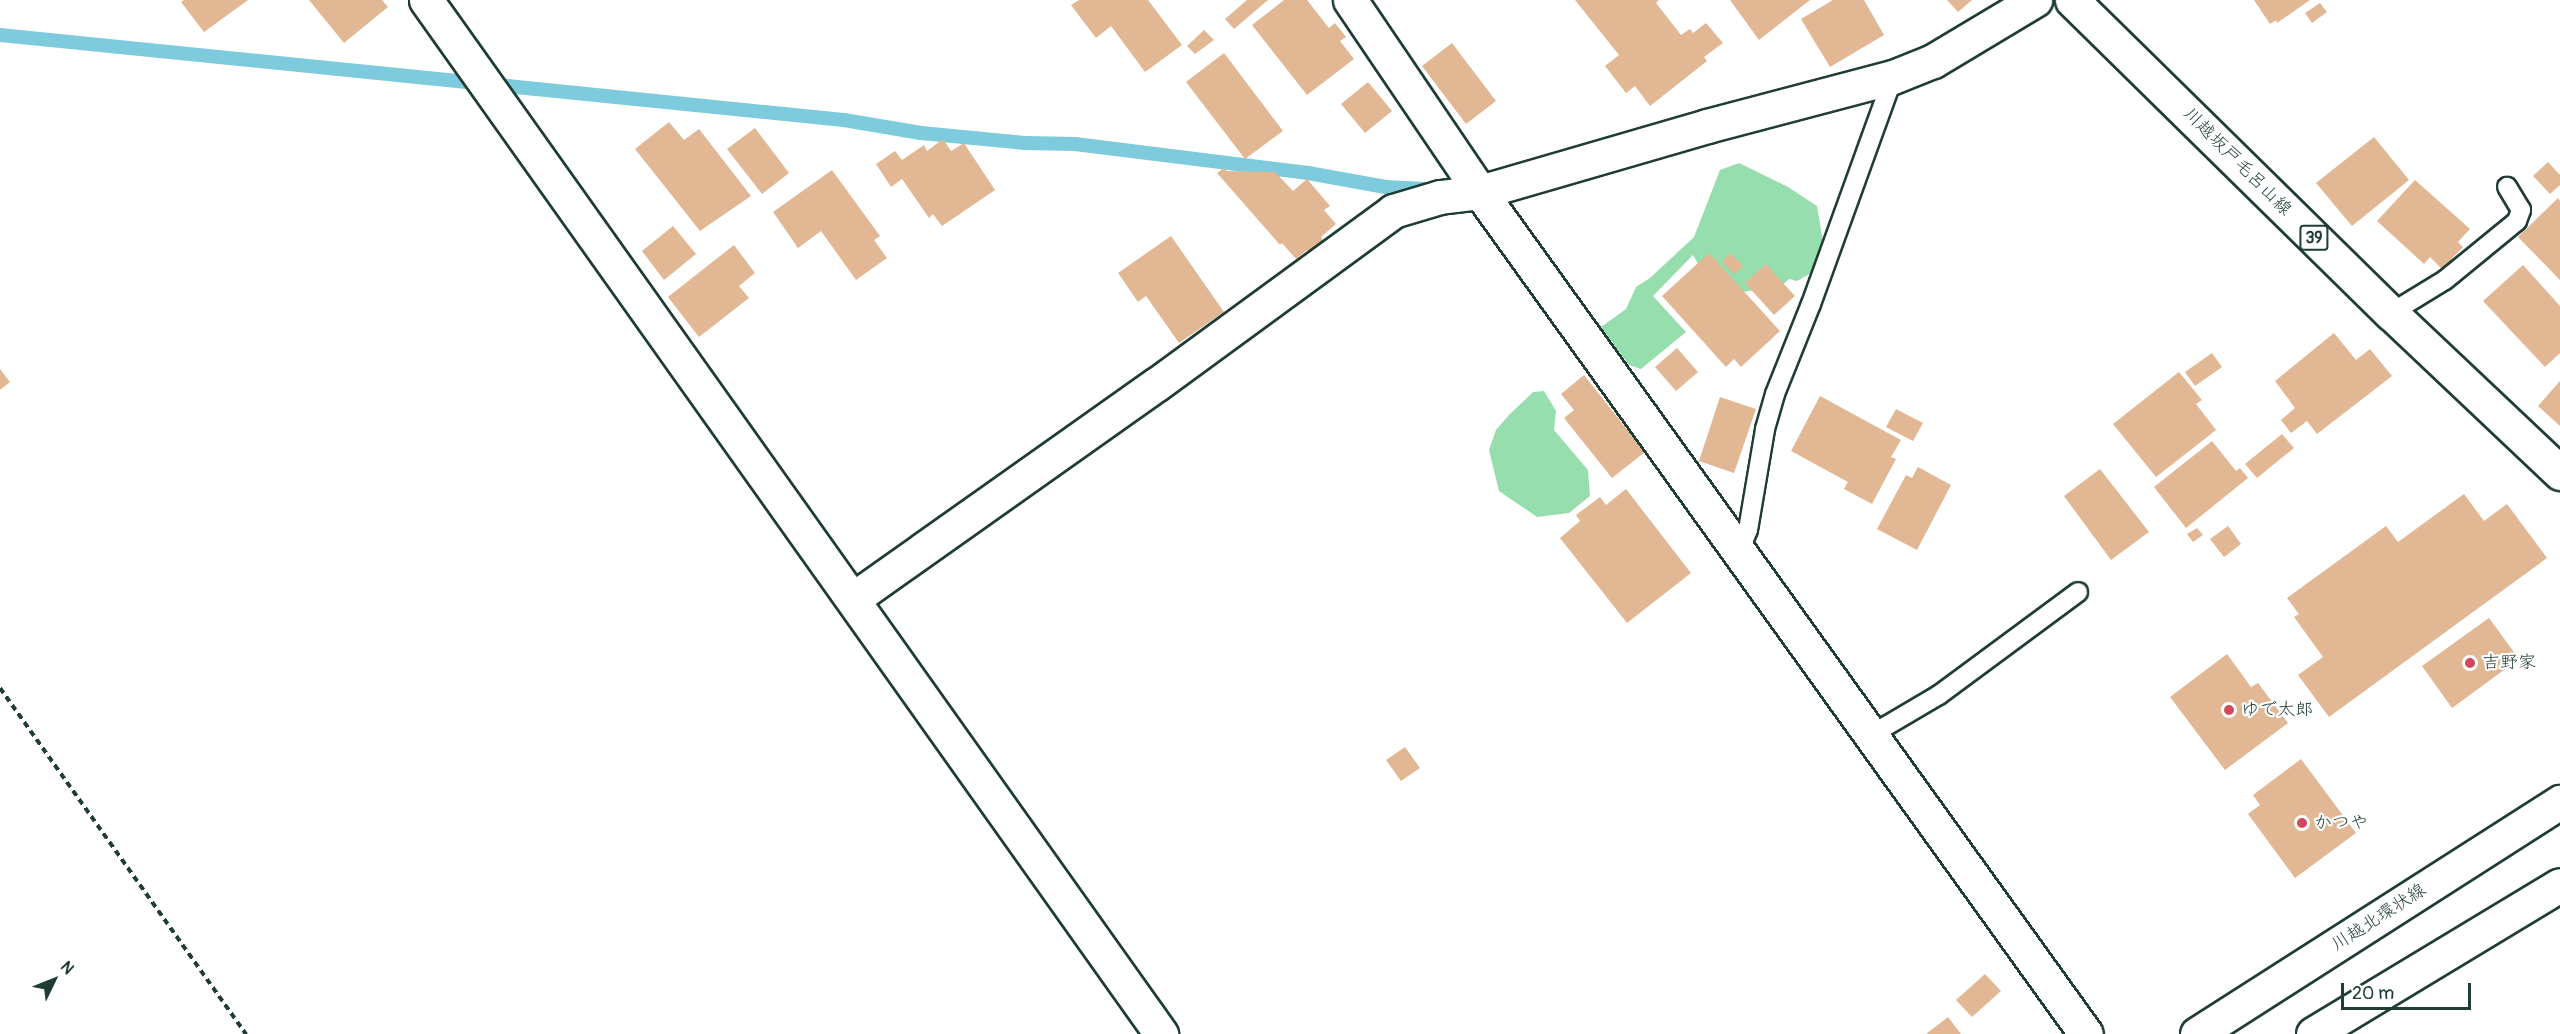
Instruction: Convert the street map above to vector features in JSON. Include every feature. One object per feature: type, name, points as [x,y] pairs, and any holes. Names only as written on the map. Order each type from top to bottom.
[{"type":"street","points":[[426,0],[1161,1034]]},
{"type":"street","points":[[1350,0],[1480,192],[2086,1034]]},
{"type":"street","points":[[853,599],[1157,384],[1393,211],[1440,197],[1480,192],[1707,126],[1893,77],[1933,61],[2035,0]]},
{"type":"street","name":"川越坂戸毛呂山線","points":[[2072,0],[2391,313],[2560,473]]},
{"type":"street","name":"川越北環状線","points":[[2197,1034],[2560,802]]},
{"type":"street","points":[[2313,1034],[2560,885]]},
{"type":"lane","points":[[1739,552],[1748,530],[1765,429],[1775,394],[1811,304],[1893,77]]},
{"type":"lane","points":[[2391,313],[2445,280],[2517,221],[2521,210],[2507,187]]},
{"type":"lane","points":[[1870,735],[1939,695],[2078,592]]},
{"type":"path","points":[[0,688],[246,1034]]},
{"type":"green space","points":[[1739,163],[1788,187],[1817,206],[1823,241],[1813,272],[1797,281],[1789,279],[1775,292],[1757,290],[1728,294],[1710,286],[1693,255],[1653,296],[1686,332],[1641,369],[1629,365],[1601,327],[1626,309],[1636,287],[1650,278],[1694,237],[1720,170]]},
{"type":"green space","points":[[1544,391],[1556,411],[1554,430],[1588,470],[1590,496],[1569,513],[1537,517],[1499,491],[1489,450],[1496,430],[1509,415],[1533,392]]},
{"type":"building","points":[[184,0],[248,0],[204,32],[181,2]]},
{"type":"building","points":[[309,0],[382,0],[388,7],[344,43]]},
{"type":"building","points":[[1079,0],[1148,0],[1182,45],[1145,72],[1111,26],[1096,38],[1071,5]]},
{"type":"building","points":[[1247,0],[1268,0],[1234,29],[1225,19]]},
{"type":"building","points":[[1284,0],[1307,0],[1329,28],[1335,23],[1346,37],[1340,41],[1354,59],[1307,95],[1252,25]]},
{"type":"building","points":[[1575,0],[1659,0],[1656,3],[1681,35],[1690,29],[1693,33],[1706,23],[1723,43],[1704,57],[1707,61],[1650,106],[1635,86],[1626,93],[1605,66],[1619,55]]},
{"type":"building","points":[[1730,0],[1810,0],[1759,40]]},
{"type":"building","points":[[1833,0],[1864,0],[1884,35],[1830,67],[1801,19]]},
{"type":"building","points":[[1947,0],[1972,0],[1958,12]]},
{"type":"building","points":[[2254,0],[2310,0],[2277,23],[2276,20],[2270,24]]},
{"type":"building","points":[[2320,3],[2327,12],[2312,23],[2305,13]]},
{"type":"building","points":[[1204,30],[1214,40],[1195,54],[1187,46]]},
{"type":"building","points":[[1452,43],[1496,101],[1466,124],[1422,66]]},
{"type":"building","points":[[1224,53],[1283,131],[1245,159],[1186,82]]},
{"type":"building","points":[[1368,82],[1392,111],[1365,133],[1341,104]]},
{"type":"building","points":[[669,122],[684,140],[699,129],[751,196],[700,231],[635,149]]},
{"type":"building","points":[[755,128],[789,173],[762,194],[727,149]]},
{"type":"building","points":[[2374,137],[2409,180],[2352,226],[2316,183]]},
{"type":"building","points":[[943,139],[951,151],[964,143],[995,190],[942,226],[933,214],[929,218],[902,179],[891,187],[876,164],[895,151],[902,160],[924,145],[927,151]]},
{"type":"building","points":[[2548,162],[2560,175],[2560,185],[2550,194],[2533,176]]},
{"type":"building","points":[[1224,168],[1227,171],[1275,172],[1293,191],[1307,179],[1330,206],[1324,210],[1336,224],[1321,237],[1324,242],[1311,253],[1307,250],[1296,259],[1282,243],[1280,245],[1217,173]]},
{"type":"building","points":[[832,170],[880,236],[874,240],[887,258],[856,280],[821,231],[798,248],[773,212]]},
{"type":"building","points":[[2415,180],[2470,229],[2458,242],[2463,247],[2442,269],[2430,257],[2424,264],[2377,221]]},
{"type":"building","points":[[2558,198],[2560,201],[2560,280],[2518,237]]},
{"type":"building","points":[[673,226],[696,254],[664,280],[642,251]]},
{"type":"building","points":[[1171,236],[1224,312],[1179,343],[1146,296],[1138,302],[1118,273]]},
{"type":"building","points":[[734,245],[755,273],[739,286],[749,298],[699,337],[668,297]]},
{"type":"building","points":[[1709,253],[1780,331],[1741,367],[1734,359],[1726,367],[1662,296]]},
{"type":"building","points":[[1730,253],[1743,266],[1734,274],[1722,261]]},
{"type":"building","points":[[1766,264],[1795,296],[1774,315],[1745,283]]},
{"type":"building","points":[[2523,265],[2560,306],[2560,353],[2545,367],[2483,301]]},
{"type":"building","points":[[2334,333],[2356,360],[2370,349],[2392,376],[2317,434],[2307,421],[2291,433],[2281,420],[2295,408],[2275,381]]},
{"type":"building","points":[[1677,348],[1698,372],[1676,391],[1655,367]]},
{"type":"building","points":[[2212,353],[2222,367],[2195,386],[2185,372]]},
{"type":"building","points":[[0,369],[10,382],[0,390]]},
{"type":"building","points":[[2179,372],[2202,400],[2196,404],[2216,430],[2156,477],[2113,424]]},
{"type":"building","points":[[1584,375],[1645,452],[1612,478],[1564,418],[1574,410],[1561,394]]},
{"type":"building","points":[[2560,381],[2560,426],[2538,406]]},
{"type":"building","points":[[1820,396],[1901,440],[1891,457],[1896,459],[1872,504],[1844,489],[1848,482],[1791,451]]},
{"type":"building","points":[[1720,397],[1756,409],[1734,473],[1699,461]]},
{"type":"building","points":[[1896,409],[1923,423],[1913,441],[1886,427]]},
{"type":"building","points":[[2282,434],[2294,448],[2257,478],[2245,464]]},
{"type":"building","points":[[2212,441],[2236,471],[2240,468],[2248,478],[2186,528],[2154,487]]},
{"type":"building","points":[[1918,467],[1951,485],[1917,550],[1877,529],[1906,475],[1912,478]]},
{"type":"building","points":[[2100,469],[2149,532],[2111,560],[2064,496]]},
{"type":"building","points":[[1626,489],[1691,573],[1627,623],[1560,538],[1580,521],[1576,515],[1600,497],[1606,505]]},
{"type":"building","points":[[2464,494],[2484,521],[2507,504],[2547,558],[2329,717],[2298,675],[2323,657],[2294,617],[2299,614],[2287,598],[2386,526],[2398,542]]},
{"type":"building","points":[[2228,526],[2241,544],[2224,557],[2210,539]]},
{"type":"building","points":[[2197,528],[2203,535],[2193,542],[2187,534]]},
{"type":"building","name":"吉野家","points":[[2489,618],[2519,659],[2452,708],[2422,666]]},
{"type":"building","name":"ゆで太郎","points":[[2227,654],[2251,687],[2258,683],[2288,723],[2225,770],[2170,697]]},
{"type":"building","points":[[1405,747],[1420,768],[1401,781],[1386,760]]},
{"type":"building","name":"かつや","points":[[2301,759],[2356,833],[2295,878],[2248,814],[2260,805],[2253,795]]},
{"type":"building","points":[[1985,974],[2001,991],[1972,1017],[1956,1000]]},
{"type":"building","points":[[1948,1017],[1961,1034],[1926,1034]]},
{"type":"waterway","points":[[0,35],[844,120],[921,133],[1025,143],[1075,144],[1308,173],[1386,187],[1425,189]]},
{"type":"place","name":"吉野家","points":[[2470,663]]},
{"type":"place","name":"ゆで太郎","points":[[2229,710]]},
{"type":"place","name":"かつや","points":[[2302,823]]}]
